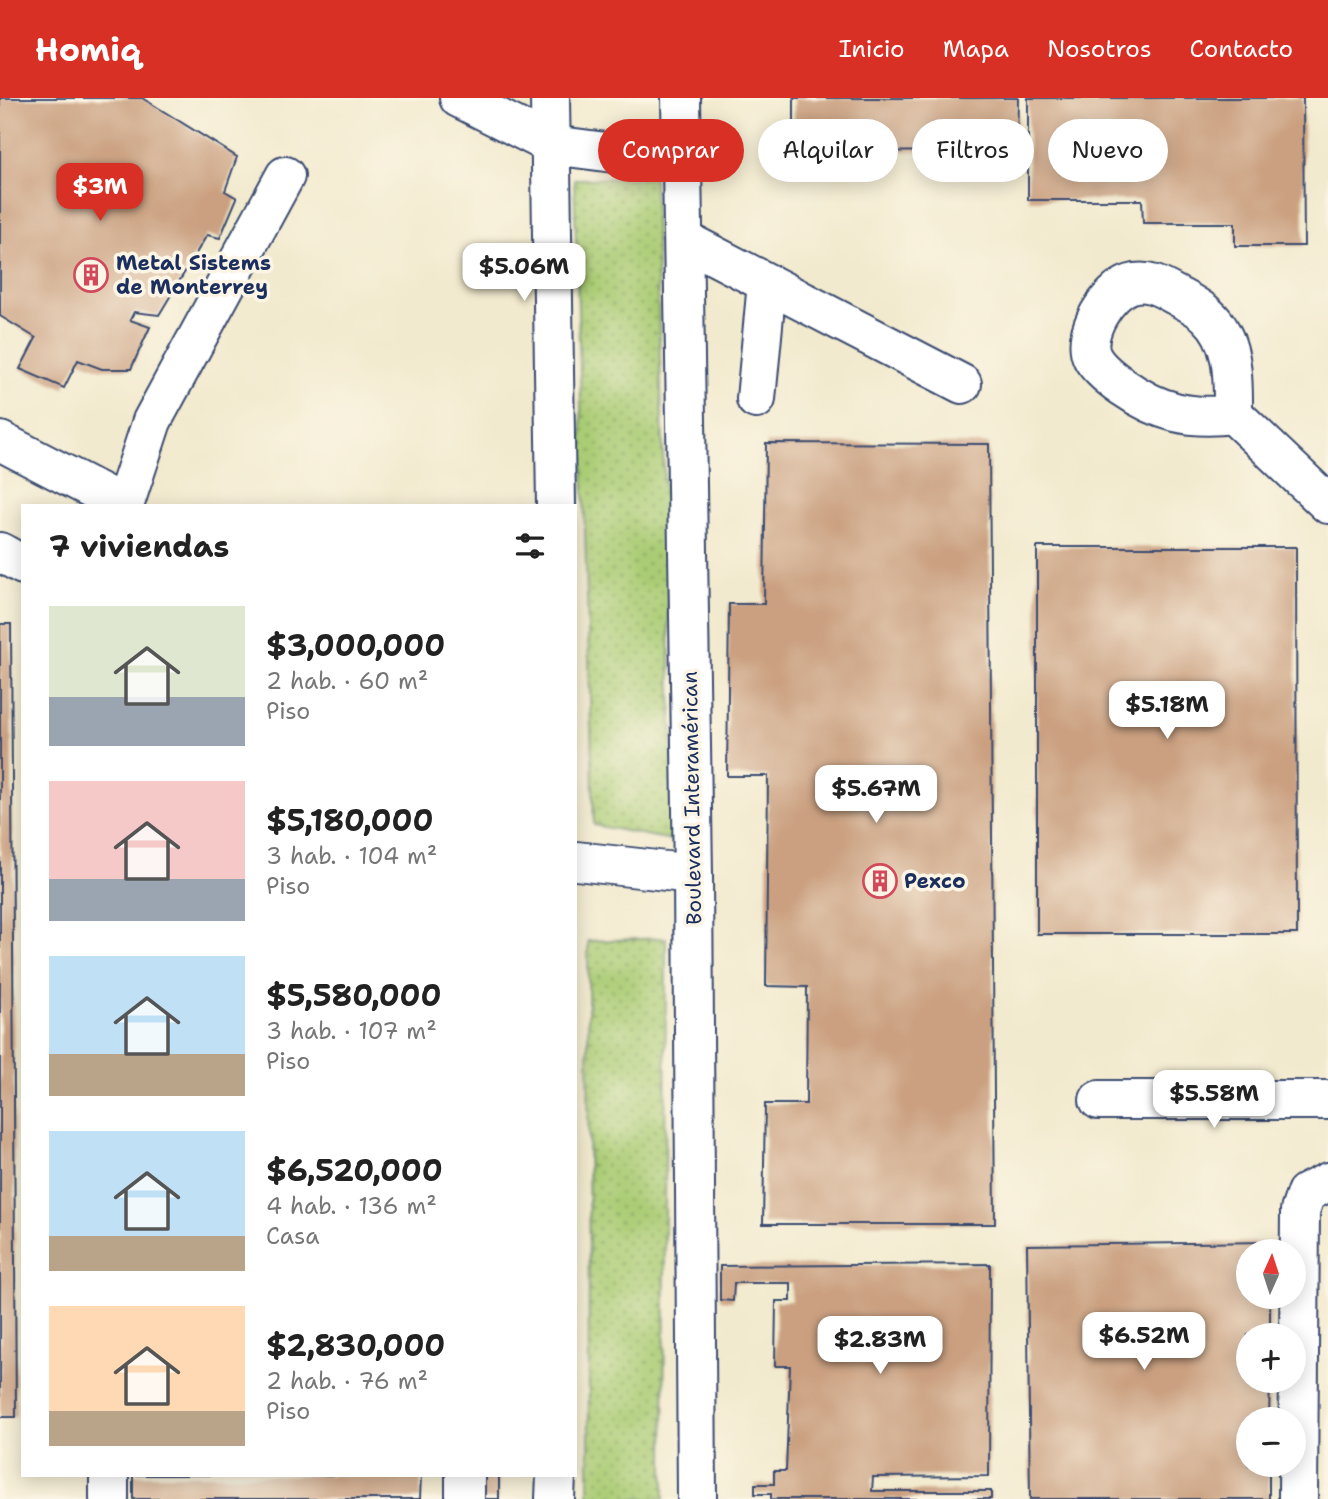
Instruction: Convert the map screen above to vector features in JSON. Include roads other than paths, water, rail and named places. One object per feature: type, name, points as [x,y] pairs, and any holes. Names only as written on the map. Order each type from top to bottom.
[{"type":"street","points":[[459,98],[552,145],[598,151]]},
{"type":"street","points":[[550,98],[556,504]]},
{"type":"street","name":"Boulevard Interamérican","points":[[680,98],[681,119]]},
{"type":"street","points":[[124,504],[152,421],[285,176]]},
{"type":"street","name":"Boulevard Interamérican","points":[[683,182],[693,874],[697,1499]]},
{"type":"street","points":[[684,240],[962,384]]},
{"type":"street","points":[[756,399],[766,283]]},
{"type":"street","points":[[1233,414],[1328,504]]},
{"type":"street","points":[[0,440],[122,504]]},
{"type":"street","points":[[0,552],[21,564]]},
{"type":"street","points":[[577,861],[693,874]]},
{"type":"street","points":[[1099,1100],[1328,1100]]},
{"type":"street","points":[[1298,1499],[1300,1211],[1306,1193],[1328,1182]]},
{"type":"street","points":[[109,1477],[109,1499]]},
{"type":"street","points":[[465,1477],[465,1499]]},
{"type":"street","points":[[555,1499],[556,1477]]},
{"type":"place","name":"Metal Sistems de Monterrey","points":[[91,275]]},
{"type":"place","name":"Pexco","points":[[880,881]]}]
